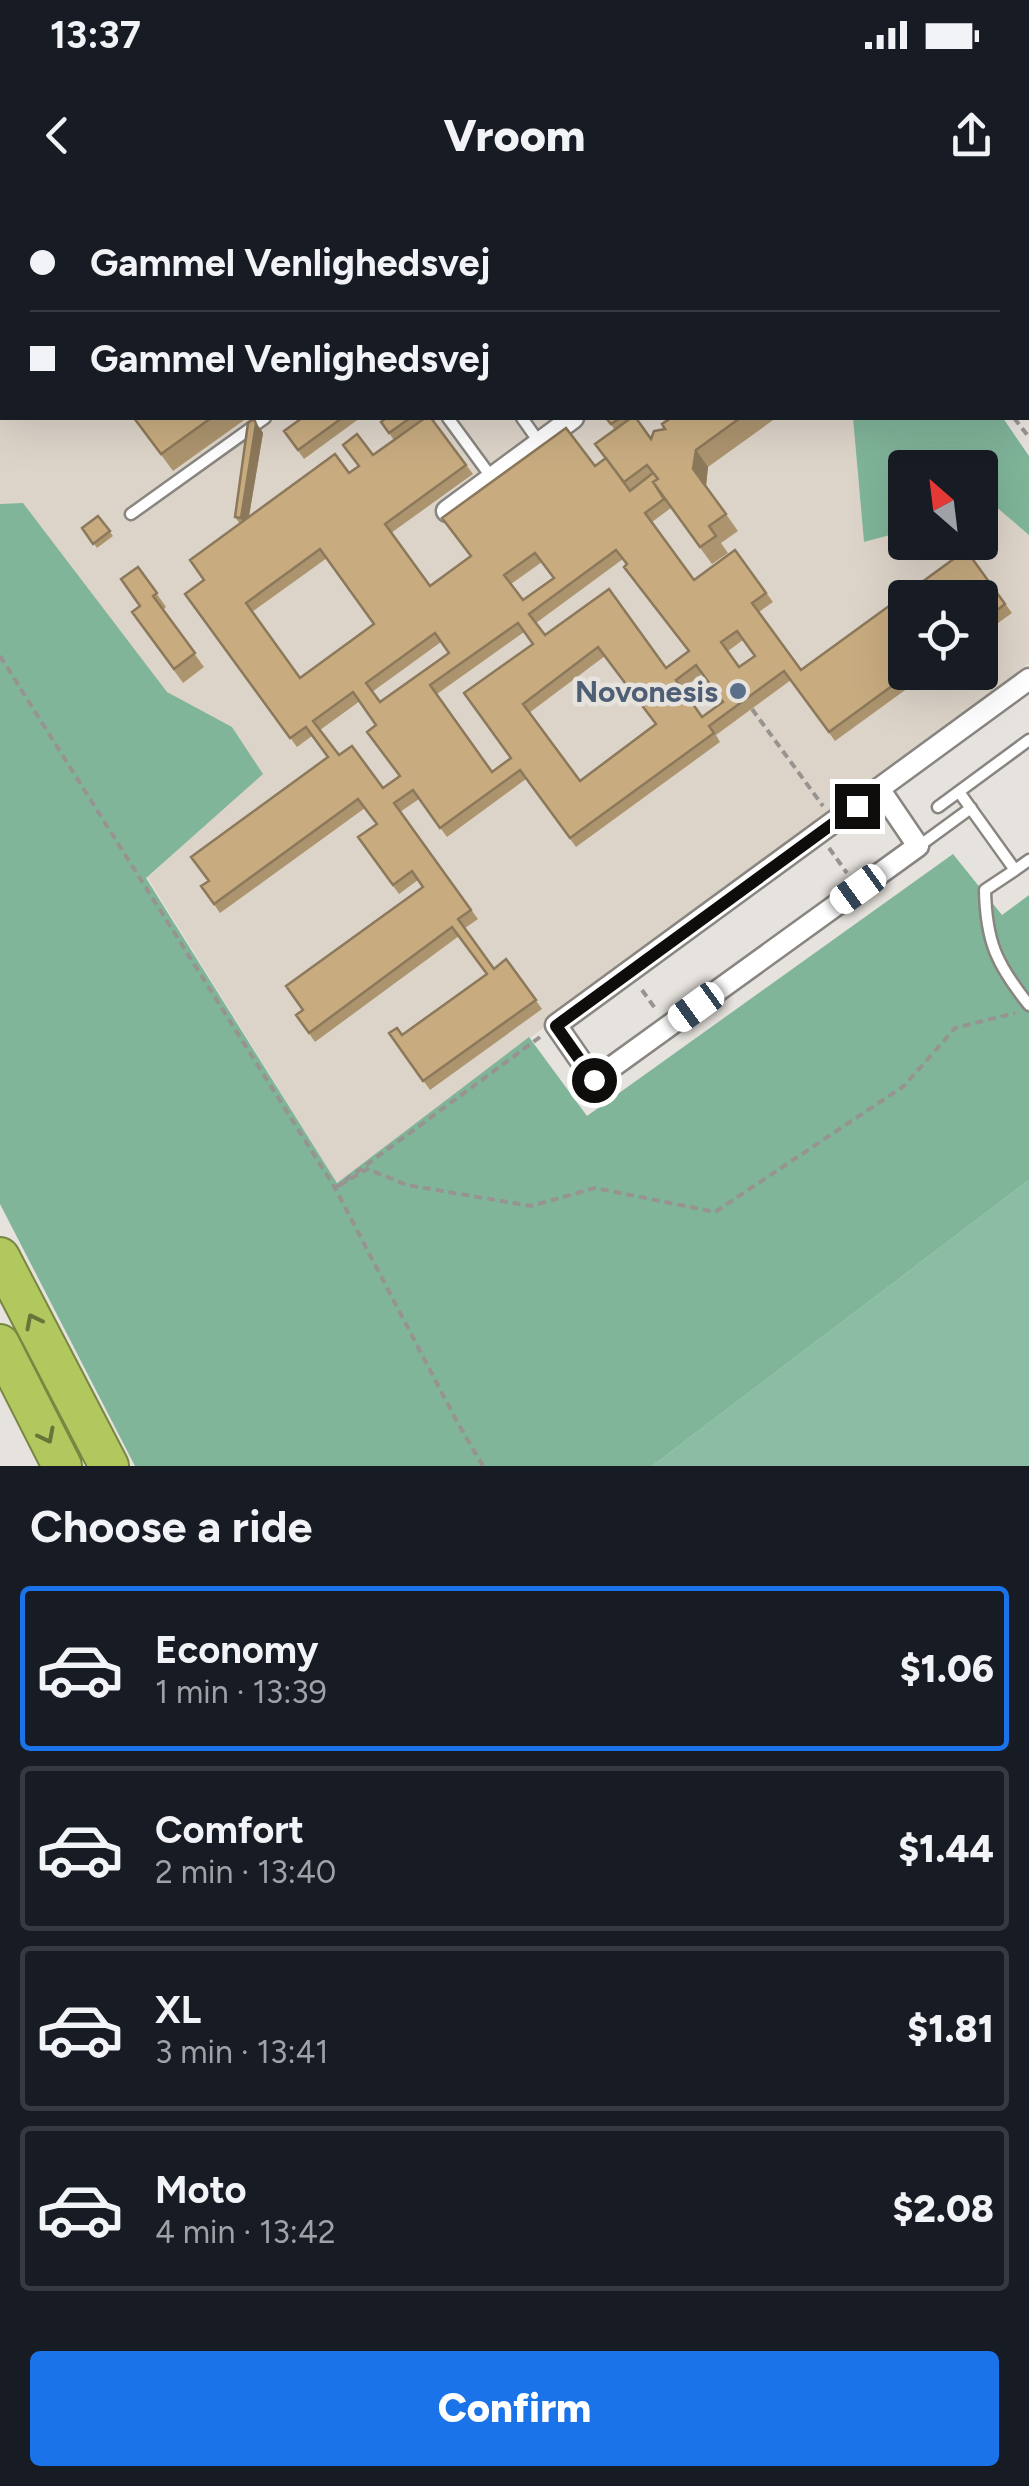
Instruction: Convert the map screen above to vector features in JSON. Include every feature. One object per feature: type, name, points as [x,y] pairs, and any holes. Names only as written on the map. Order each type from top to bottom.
[{"type":"highway","points":[[0,1257],[109,1466]]},
{"type":"highway","points":[[0,1344],[62,1466]]},
{"type":"street","points":[[447,511],[570,420]]},
{"type":"street","points":[[880,790],[918,846],[594,1080],[556,1026],[1029,679]]},
{"type":"lane","points":[[131,514],[262,420]]},
{"type":"lane","points":[[449,420],[492,478]]},
{"type":"lane","points":[[524,420],[540,442]]},
{"type":"lane","points":[[938,807],[1029,740]]},
{"type":"lane","points":[[959,792],[1015,870]]},
{"type":"lane","points":[[918,846],[971,808]]},
{"type":"lane","points":[[1029,860],[985,890],[992,948],[1029,1007]]},
{"type":"path","points":[[0,656],[335,1188],[483,1466]]},
{"type":"path","points":[[752,709],[827,828],[858,889]]},
{"type":"path","points":[[630,972],[668,1027]]},
{"type":"path","points":[[335,1188],[367,1169],[407,1186],[531,1206],[595,1188],[716,1212],[904,1086],[955,1028],[1029,1007]]},
{"type":"path","points":[[335,1188],[556,1026]]},
{"type":"shaded area","points":[[0,420],[853,420],[864,542],[888,536],[888,560],[998,560],[998,509],[1029,535],[1029,663],[998,686],[998,580],[888,580],[888,690],[993,690],[337,1183],[0,640]]},
{"type":"green space","points":[[853,420],[1004,420],[1029,456],[1029,535],[998,509],[998,450],[888,450],[888,536],[864,542]]},
{"type":"green space","points":[[23,503],[167,692],[232,727],[263,774],[146,878],[337,1183],[529,1037],[587,1116],[953,854],[1002,915],[1029,895],[1029,1180],[652,1466],[135,1466],[0,1204],[0,504]]},
{"type":"green space","points":[[1029,1180],[1029,1466],[652,1466]]},
{"type":"building","points":[[136,420],[208,420],[161,454]]},
{"type":"building","points":[[254,420],[256,424],[241,518],[235,517],[248,423]]},
{"type":"building","points":[[299,420],[339,420],[298,450],[284,431]]},
{"type":"building","points":[[384,420],[407,420],[389,433],[381,422]]},
{"type":"building","points":[[422,420],[432,420],[466,465],[385,524],[430,586],[471,556],[442,518],[566,428],[595,466],[606,458],[630,491],[653,473],[658,479],[653,482],[664,499],[645,513],[694,580],[735,550],[766,593],[752,603],[801,670],[888,607],[888,689],[829,732],[784,671],[709,726],[714,733],[570,838],[520,770],[440,828],[413,790],[394,803],[471,910],[458,919],[494,969],[506,959],[536,1000],[423,1081],[389,1033],[397,1028],[402,1035],[487,974],[452,927],[309,1033],[296,1015],[303,1010],[286,986],[423,887],[412,871],[393,885],[358,837],[377,824],[358,799],[214,904],[201,886],[209,881],[191,857],[328,757],[306,727],[290,738],[185,594],[204,580],[190,560],[335,454],[349,473],[359,466],[343,445],[357,434],[373,455]],"holes":[[[320,549],[374,624],[300,678],[246,603]],[[616,550],[627,564],[624,567],[689,651],[666,668],[609,589],[545,635],[529,614]],[[535,553],[554,578],[523,600],[504,575]],[[518,623],[533,644],[464,693],[511,758],[492,772],[430,685]],[[737,631],[755,656],[739,667],[721,642]],[[435,633],[449,653],[380,702],[366,683]],[[598,647],[656,724],[580,781],[523,704]],[[696,665],[723,702],[702,717],[676,680]],[[353,692],[376,725],[367,732],[400,776],[383,788],[352,746],[339,755],[313,721]]]},
{"type":"building","points":[[628,420],[637,420],[651,439],[654,431],[665,429],[662,424],[668,420],[737,420],[696,450],[693,469],[726,514],[709,526],[716,536],[700,547],[653,482],[658,479],[647,465],[624,482],[595,444]]},
{"type":"building","points":[[98,516],[110,531],[93,544],[82,528]]},
{"type":"building","points":[[952,560],[973,560],[988,580],[925,580]]},
{"type":"building","points":[[138,567],[157,593],[153,596],[195,653],[174,669],[132,612],[140,606],[121,579]]},
{"type":"place","name":"Novonesis","points":[[738,691]]},
{"type":"route","points":[[594,1080],[556,1026],[857,806]]}]
